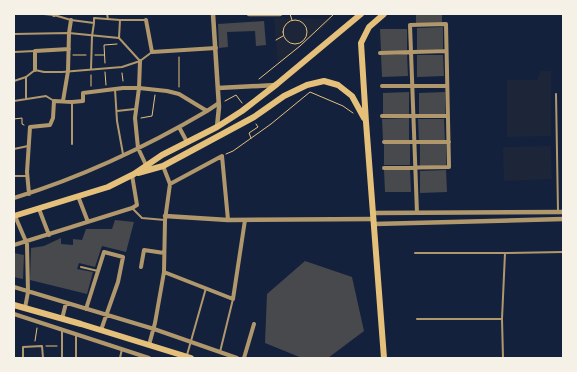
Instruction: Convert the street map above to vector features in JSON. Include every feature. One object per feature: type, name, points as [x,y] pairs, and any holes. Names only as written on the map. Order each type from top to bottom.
[{"type":"main road","points":[[133,175],[162,155],[217,127],[242,111],[277,84],[360,14]]},
{"type":"main road","points":[[384,14],[369,27],[361,43],[384,358]]},
{"type":"main road","points":[[15,216],[108,187],[133,175],[163,166],[254,117],[284,96],[307,85],[324,81],[338,85],[352,96],[366,122]]},
{"type":"main road","points":[[14,305],[62,318],[189,357]]},
{"type":"street","points":[[213,14],[219,103],[217,127]]},
{"type":"street","points":[[249,14],[280,14]]},
{"type":"street","points":[[63,101],[68,71],[69,33],[71,20]]},
{"type":"street","points":[[146,20],[152,52],[216,48]]},
{"type":"street","points":[[384,168],[415,168],[449,167],[446,24],[410,25],[413,116],[415,168],[417,213]]},
{"type":"street","points":[[35,70],[35,51],[69,49]]},
{"type":"street","points":[[380,53],[446,51]]},
{"type":"street","points":[[140,60],[139,88],[135,118],[138,148],[146,165]]},
{"type":"street","points":[[218,88],[277,84]]},
{"type":"street","points":[[382,86],[447,86]]},
{"type":"street","points":[[29,194],[28,176],[30,127],[50,125],[54,101],[83,101],[83,93],[123,88],[139,88],[179,94],[207,111]]},
{"type":"street","points":[[14,198],[71,179],[124,155],[180,127],[219,103]]},
{"type":"street","points":[[382,116],[448,116]]},
{"type":"street","points":[[180,127],[187,142]]},
{"type":"street","points":[[384,142],[448,142]]},
{"type":"street","points":[[170,184],[222,156],[228,220]]},
{"type":"street","points":[[149,345],[154,329],[164,272],[165,218],[170,184],[163,166]]},
{"type":"street","points":[[14,245],[132,208],[136,205],[133,175]]},
{"type":"street","points":[[78,196],[88,222]]},
{"type":"street","points":[[39,209],[49,235]]},
{"type":"street","points":[[165,218],[228,220],[560,219],[560,212],[417,213],[374,219]]},
{"type":"street","points":[[15,216],[26,242],[28,292],[25,308]]},
{"type":"street","points":[[164,272],[233,299],[245,220]]},
{"type":"street","points":[[141,267],[144,250],[164,253]]},
{"type":"street","points":[[86,309],[104,252],[123,256],[118,282],[101,330]]},
{"type":"street","points":[[14,287],[154,329],[220,352],[229,357],[237,358]]},
{"type":"street","points":[[62,318],[66,303]]},
{"type":"street","points":[[14,314],[149,358]]},
{"type":"street","points":[[244,358],[254,324]]},
{"type":"lane","points":[[44,14],[94,23]]},
{"type":"lane","points":[[108,14],[108,19]]},
{"type":"lane","points":[[91,69],[94,18],[146,20]]},
{"type":"lane","points":[[120,20],[119,38],[140,60]]},
{"type":"lane","points":[[14,34],[69,33],[119,38]]},
{"type":"lane","points":[[14,52],[35,51]]},
{"type":"lane","points":[[14,81],[26,77],[35,70],[44,72],[122,67],[140,60],[152,52]]},
{"type":"lane","points":[[26,77],[26,100]]},
{"type":"lane","points":[[115,89],[117,121],[124,155]]},
{"type":"lane","points":[[556,94],[560,212]]},
{"type":"lane","points":[[14,101],[46,96],[54,101]]},
{"type":"lane","points":[[72,102],[72,144]]},
{"type":"lane","points":[[117,111],[137,109]]},
{"type":"lane","points":[[14,148],[29,146]]},
{"type":"lane","points":[[14,176],[28,176]]},
{"type":"lane","points":[[132,208],[142,218],[165,218]]},
{"type":"lane","points":[[415,253],[505,254],[563,252]]},
{"type":"lane","points":[[503,358],[502,319],[505,254]]},
{"type":"lane","points":[[82,267],[98,271]]},
{"type":"lane","points":[[189,357],[190,342],[206,288]]},
{"type":"lane","points":[[220,352],[233,299]]},
{"type":"lane","points":[[417,319],[502,319]]},
{"type":"lane","points":[[62,329],[62,358]]},
{"type":"lane","points":[[76,334],[76,358]]},
{"type":"lane","points":[[23,358],[23,347],[42,346],[43,358]]},
{"type":"lane","points":[[120,358],[122,349]]},
{"type":"path","points":[[290,14],[292,20]]},
{"type":"path","points":[[251,86],[300,46],[334,14]]},
{"type":"path","points":[[292,20],[300,21],[306,30],[305,38],[299,42],[292,43],[288,41],[284,35],[284,28],[286,24],[292,20]]},
{"type":"path","points":[[276,40],[284,35]]},
{"type":"path","points":[[299,42],[300,46]]},
{"type":"path","points":[[106,90],[104,45],[123,43]]},
{"type":"path","points":[[179,51],[179,94]]},
{"type":"path","points":[[122,67],[123,88]]},
{"type":"path","points":[[91,69],[91,92]]},
{"type":"path","points":[[135,118],[152,116],[156,90]]},
{"type":"path","points":[[222,156],[233,151],[271,124],[310,92],[343,106],[354,114]]},
{"type":"path","points":[[227,100],[236,95]]},
{"type":"path","points":[[14,119],[22,118],[22,124],[30,127]]},
{"type":"path","points":[[251,138],[249,133],[258,127]]},
{"type":"path","points":[[34,347],[38,322]]},
{"type":"path","points":[[42,346],[62,346]]},
{"type":"shaded area","points":[[274,18],[333,19],[278,65]]},
{"type":"shaded area","points":[[541,71],[551,71],[551,136],[507,137],[507,80],[537,80]]},
{"type":"shaded area","points":[[551,146],[552,179],[504,181],[503,147]]},
{"type":"building","points":[[416,14],[442,14],[442,23],[416,23]]},
{"type":"building","points":[[264,21],[266,45],[256,46],[255,31],[227,32],[228,47],[219,48],[218,24]]},
{"type":"building","points":[[443,27],[443,49],[417,50],[417,28]]},
{"type":"building","points":[[380,29],[407,29],[407,51],[381,51]]},
{"type":"building","points":[[407,54],[408,76],[382,77],[381,55]]},
{"type":"building","points":[[417,55],[443,55],[444,76],[417,77]]},
{"type":"building","points":[[409,92],[409,114],[383,115],[383,93]]},
{"type":"building","points":[[445,92],[445,114],[419,115],[419,93]]},
{"type":"building","points":[[409,118],[409,140],[383,141],[382,119]]},
{"type":"building","points":[[418,119],[444,119],[445,141],[419,141]]},
{"type":"building","points":[[410,143],[410,165],[384,165],[384,144]]},
{"type":"building","points":[[446,143],[446,165],[420,166],[420,144]]},
{"type":"building","points":[[384,170],[410,170],[411,192],[385,192]]},
{"type":"building","points":[[446,170],[447,192],[420,193],[420,171]]},
{"type":"building","points":[[115,220],[134,222],[126,252],[102,246],[95,267],[79,263],[77,269],[93,272],[87,294],[30,280],[31,248],[44,246],[61,238],[61,244],[73,245],[73,239],[82,240],[86,229],[112,229]]},
{"type":"building","points":[[14,253],[24,255],[23,279],[14,277]]},
{"type":"building","points":[[305,261],[352,277],[364,331],[328,358],[302,358],[265,343],[267,294]]}]
